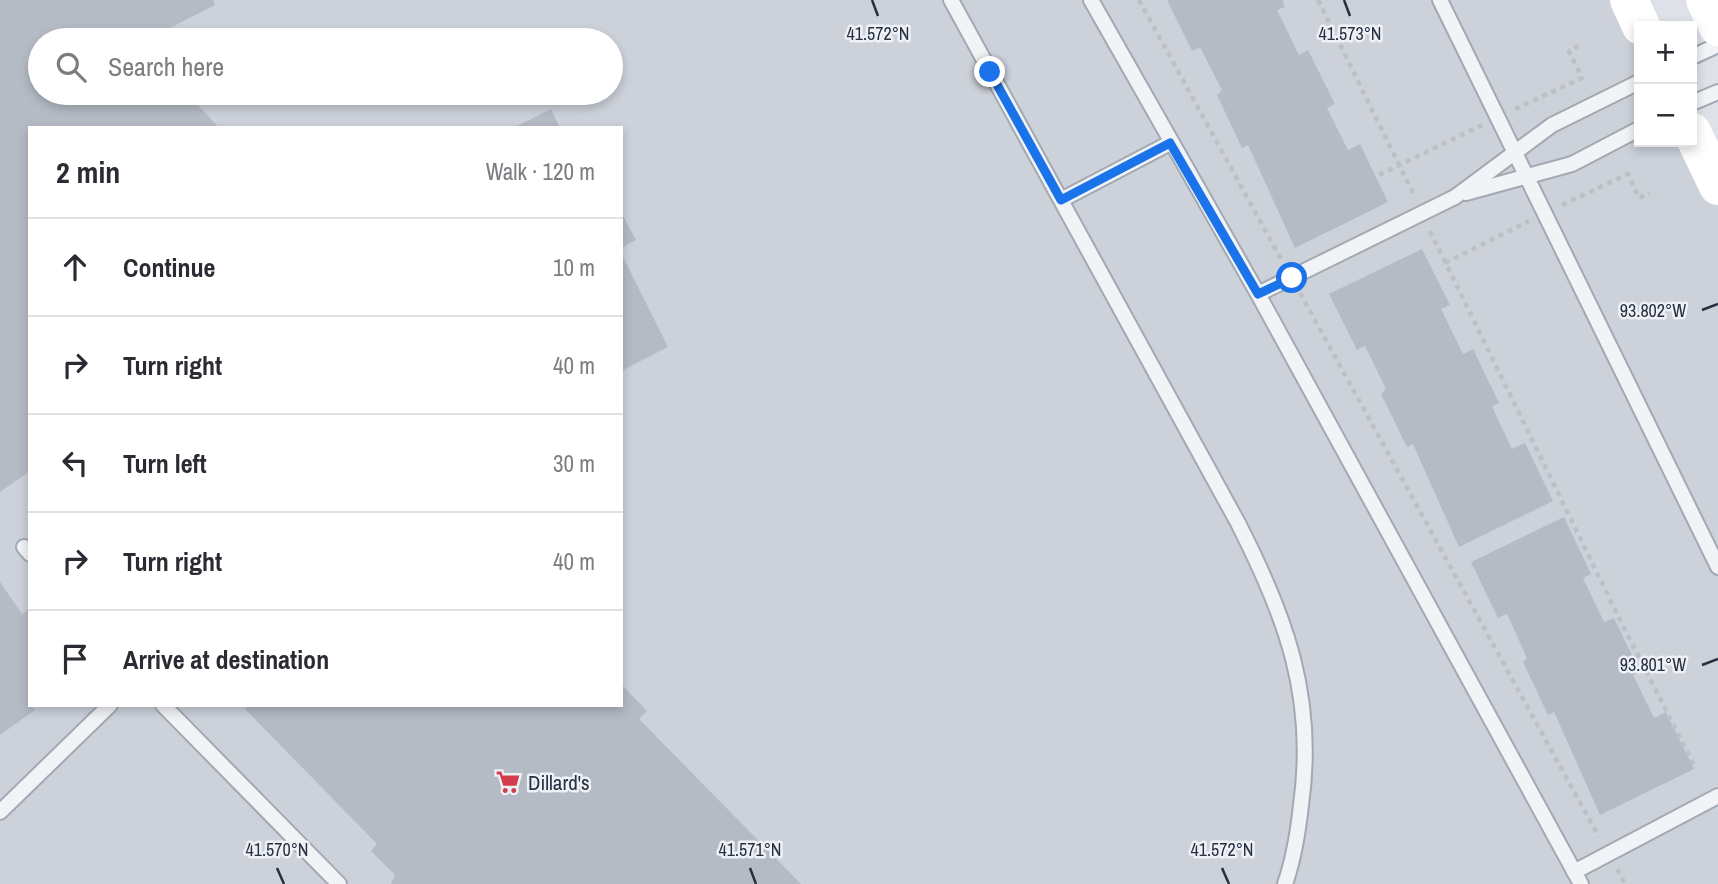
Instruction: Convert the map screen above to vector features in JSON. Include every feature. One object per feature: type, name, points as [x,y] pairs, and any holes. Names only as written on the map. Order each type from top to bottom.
[{"type":"main road","points":[[1629,0],[1639,21]]},
{"type":"main road","points":[[1705,0],[1718,27]]},
{"type":"main road","points":[[1697,142],[1718,186]]},
{"type":"lane","points":[[951,0],[1243,534],[1288,636],[1297,665],[1306,734],[1305,778],[1294,857],[1285,884]]},
{"type":"lane","points":[[1091,0],[1258,294],[1578,878],[1609,854],[1718,796]]},
{"type":"lane","points":[[1440,0],[1718,567]]},
{"type":"lane","points":[[1697,55],[1718,45]]},
{"type":"lane","points":[[1455,197],[1552,125],[1635,84]]},
{"type":"lane","points":[[1697,101],[1718,92]]},
{"type":"lane","points":[[1258,294],[1455,197],[1572,164],[1634,132]]},
{"type":"lane","points":[[1061,200],[1170,143]]},
{"type":"lane","points":[[0,812],[108,707]]},
{"type":"lane","points":[[165,707],[339,884]]},
{"type":"path","points":[[1139,0],[1625,884]]},
{"type":"path","points":[[1318,0],[1625,630],[1696,769]]},
{"type":"shaded area","points":[[0,0],[1629,0],[1637,21],[1634,21],[1634,147],[1695,147],[1718,186],[1718,884],[0,884]]},
{"type":"building","points":[[0,0],[213,0],[215,5],[170,28],[28,28],[28,105],[198,105],[217,126],[28,126],[28,472],[0,492]]},
{"type":"building","points":[[1167,0],[1282,0],[1285,7],[1277,10],[1299,55],[1308,50],[1335,104],[1327,108],[1348,150],[1360,144],[1388,202],[1295,248],[1248,145],[1242,148],[1217,95],[1222,90],[1200,47],[1192,51]]},
{"type":"building","points":[[551,109],[559,126],[517,126]]},
{"type":"building","points":[[623,216],[636,240],[623,247]]},
{"type":"building","points":[[1422,249],[1450,305],[1441,309],[1463,354],[1473,349],[1499,403],[1492,407],[1512,449],[1525,443],[1553,501],[1459,547],[1413,444],[1407,447],[1381,394],[1386,389],[1365,346],[1357,350],[1329,294]]},
{"type":"building","points":[[623,257],[668,347],[623,370]]},
{"type":"building","points":[[1564,517],[1591,574],[1583,578],[1604,622],[1614,618],[1640,672],[1633,675],[1654,718],[1666,712],[1694,769],[1600,815],[1554,712],[1548,715],[1523,662],[1527,658],[1507,614],[1498,618],[1471,562]]},
{"type":"building","points":[[0,582],[22,614],[28,610],[28,707],[35,710],[0,735]]},
{"type":"building","name":"Dillard's","points":[[623,686],[647,711],[639,719],[801,884],[391,884],[395,875],[371,851],[377,844],[245,709],[623,707]]},
{"type":"place","name":"Dillard's","points":[[508,782]]},
{"type":"route","points":[[990,72],[1061,200],[1170,143],[1258,294],[1292,278]]}]
